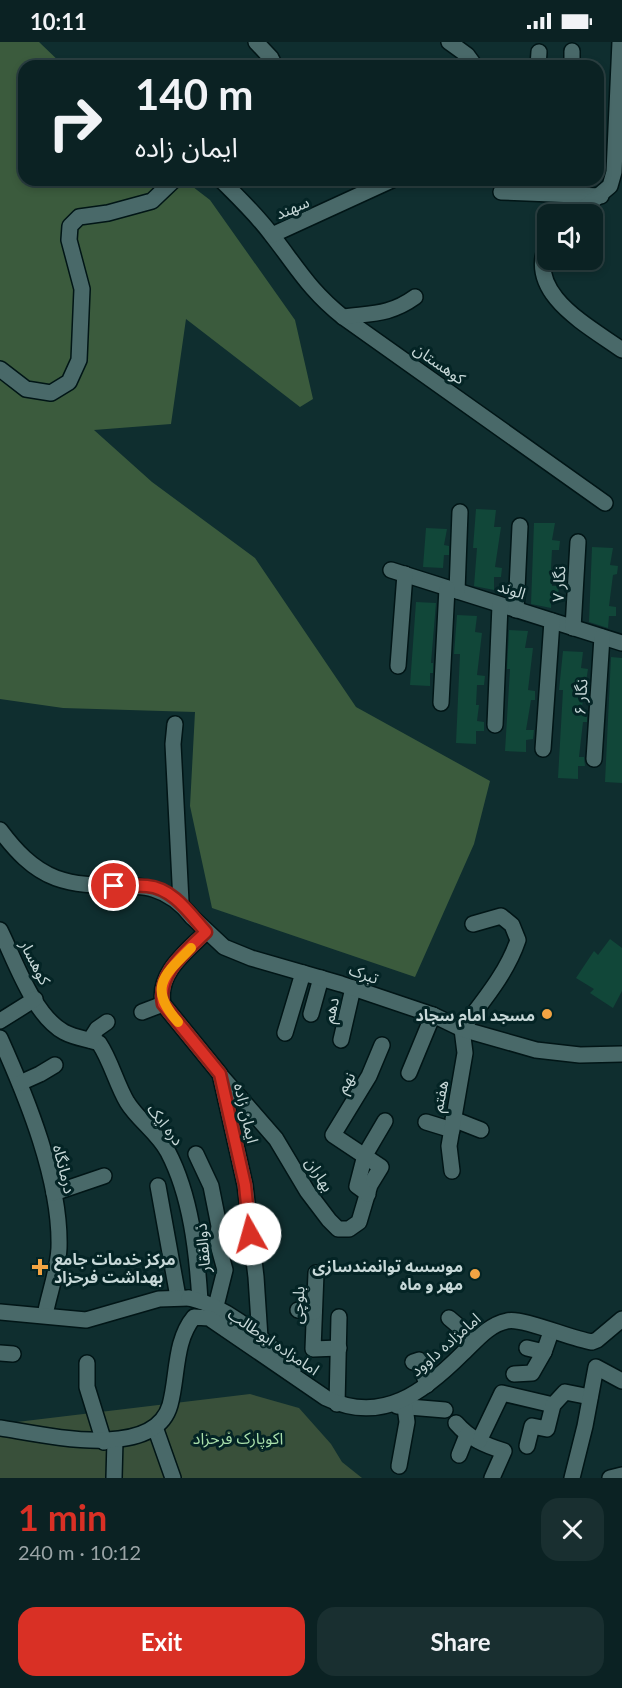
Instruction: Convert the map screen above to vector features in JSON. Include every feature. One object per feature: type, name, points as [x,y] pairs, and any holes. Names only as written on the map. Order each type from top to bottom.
[{"type":"street","points":[[256,42],[272,60]]},
{"type":"street","points":[[449,42],[468,55],[471,60]]},
{"type":"street","points":[[590,204],[610,186],[614,172],[621,46]]},
{"type":"street","points":[[0,369],[26,389],[51,393],[69,382],[79,360],[82,310],[80,276],[69,240],[70,226],[79,217],[108,213],[152,201],[168,186]]},
{"type":"street","name":"کوهستان","points":[[226,186],[272,235],[319,298],[604,503]]},
{"type":"street","name":"سهند","points":[[272,235],[379,186]]},
{"type":"street","points":[[501,192],[529,187],[564,187],[601,196]]},
{"type":"street","points":[[544,270],[547,286],[562,306],[622,350]]},
{"type":"street","points":[[343,317],[400,308],[415,297]]},
{"type":"street","points":[[441,704],[460,512]]},
{"type":"street","points":[[516,610],[520,526]]},
{"type":"street","name":"نگار ۷","points":[[573,628],[578,542]]},
{"type":"street","name":"الوند","points":[[398,666],[398,572],[622,644]]},
{"type":"street","points":[[495,725],[500,605]]},
{"type":"street","points":[[543,749],[552,621]]},
{"type":"street","name":"نگار ۶","points":[[594,759],[602,637]]},
{"type":"street","points":[[175,724],[173,744],[181,902]]},
{"type":"street","name":"تبرک","points":[[0,831],[18,853],[56,878],[114,886],[150,886],[165,892],[181,902],[206,932],[224,947],[251,958],[353,988],[433,1015],[462,1029],[536,1050],[580,1055],[622,1055]]},
{"type":"street","points":[[462,1029],[487,996],[514,952],[518,940],[512,926],[501,916],[473,924]]},
{"type":"street","name":"کوهسار","points":[[0,930],[4,952],[38,1004]]},
{"type":"street","points":[[142,1012],[163,1004],[160,991],[165,977],[206,932]]},
{"type":"street","points":[[285,1033],[303,973]]},
{"type":"street","points":[[311,1014],[321,978]]},
{"type":"street","name":"دهم","points":[[341,1040],[353,988]]},
{"type":"street","points":[[0,1021],[38,1004]]},
{"type":"street","name":"دره ایک","points":[[38,1004],[62,1031],[109,1045],[119,1088],[136,1116],[168,1152],[182,1189],[194,1235],[189,1299]]},
{"type":"street","name":"ایمان زاده","points":[[163,1004],[220,1074],[245,1185],[256,1277],[260,1338]]},
{"type":"street","points":[[409,1073],[433,1015]]},
{"type":"street","points":[[90,1040],[97,1029],[107,1022]]},
{"type":"street","name":"هفتم","points":[[452,1171],[450,1146],[452,1125],[465,1053],[462,1029]]},
{"type":"street","name":"درمانگاه","points":[[0,1038],[20,1083],[54,1193],[59,1250],[45,1315]]},
{"type":"street","name":"نهم","points":[[365,1155],[333,1135],[369,1076],[382,1045]]},
{"type":"street","points":[[20,1083],[55,1065]]},
{"type":"street","name":"بهاران","points":[[220,1074],[276,1139],[307,1191],[338,1229],[349,1229],[359,1222],[368,1194],[381,1167],[365,1155]]},
{"type":"street","points":[[368,1194],[357,1186],[365,1155],[385,1121]]},
{"type":"street","points":[[426,1122],[481,1130]]},
{"type":"street","name":"ذوالفقار","points":[[196,1154],[211,1186],[219,1226],[218,1241],[225,1270],[216,1306]]},
{"type":"street","points":[[54,1193],[104,1176]]},
{"type":"street","points":[[158,1186],[189,1299]]},
{"type":"street","name":"بلوچی","points":[[316,1273],[313,1349],[339,1348]]},
{"type":"street","points":[[0,1312],[86,1320],[159,1299],[189,1299],[216,1306],[260,1338],[312,1381],[332,1401]]},
{"type":"street","points":[[298,1310],[314,1312]]},
{"type":"street","name":"امامزاده ابوطالب","points":[[155,1426],[169,1408],[185,1329],[194,1317],[209,1318],[332,1401],[362,1409],[398,1406],[445,1410]]},
{"type":"street","points":[[332,1401],[339,1348],[339,1317]]},
{"type":"street","points":[[449,1318],[475,1340]]},
{"type":"street","name":"امامزاده داوود","points":[[398,1406],[427,1385],[475,1340],[496,1324],[510,1320],[592,1342],[622,1318]]},
{"type":"street","points":[[514,1374],[532,1372],[544,1352],[551,1332]]},
{"type":"street","points":[[527,1348],[544,1352]]},
{"type":"street","points":[[413,1362],[419,1360],[427,1385]]},
{"type":"street","points":[[87,1363],[87,1387],[109,1441],[114,1478]]},
{"type":"street","points":[[572,1478],[596,1367],[622,1381]]},
{"type":"street","points":[[527,1446],[532,1426],[547,1429],[553,1405],[565,1392],[590,1397]]},
{"type":"street","points":[[459,1455],[473,1438],[502,1393],[553,1405]]},
{"type":"street","points":[[398,1406],[407,1422],[399,1466]]},
{"type":"street","points":[[456,1423],[482,1444],[504,1450],[492,1478]]},
{"type":"street","points":[[0,1428],[88,1442],[133,1436],[155,1426],[173,1478]]},
{"type":"street","points":[[610,1478],[622,1475]]},
{"type":"green space","points":[[0,42],[39,42],[58,60],[18,60],[18,186],[192,186],[210,200],[295,320],[313,399],[300,407],[186,319],[171,424],[94,430],[152,482],[255,558],[356,707],[490,781],[474,844],[415,977],[212,908],[190,806],[195,712],[63,708],[0,699]]},
{"type":"green space","name":"اکوپارک فرحزاد","points":[[250,1394],[299,1408],[331,1444],[342,1462],[362,1478],[0,1478],[0,1424]]},
{"type":"building","points":[[476,509],[496,510],[494,527],[501,527],[495,567],[502,568],[501,577],[494,577],[494,590],[474,586],[477,548],[473,548]]},
{"type":"building","points":[[534,523],[555,523],[552,540],[560,541],[559,550],[552,550],[551,569],[554,569],[552,586],[559,586],[558,595],[551,596],[551,608],[531,604]]},
{"type":"building","points":[[426,528],[447,529],[444,545],[449,546],[449,555],[444,555],[443,568],[423,567]]},
{"type":"building","points":[[592,547],[613,548],[610,565],[618,566],[617,574],[613,575],[609,606],[616,607],[616,616],[609,616],[608,628],[589,622]]},
{"type":"building","points":[[416,602],[436,603],[431,663],[433,663],[433,673],[430,673],[430,686],[410,685]]},
{"type":"building","points":[[457,615],[477,616],[475,632],[482,633],[477,675],[485,676],[484,685],[477,685],[476,705],[479,705],[477,721],[484,722],[484,731],[476,731],[476,744],[456,743],[460,654],[454,654]]},
{"type":"building","points":[[509,630],[528,631],[525,648],[533,648],[528,690],[535,691],[535,700],[531,700],[526,730],[534,730],[533,739],[526,740],[526,752],[505,751],[510,669],[507,669]]},
{"type":"building","points":[[563,651],[583,652],[581,668],[588,669],[581,713],[587,713],[587,722],[583,722],[579,757],[584,757],[585,766],[578,766],[578,779],[558,778],[563,690],[559,690]]},
{"type":"building","points":[[611,657],[622,658],[622,783],[605,782]]},
{"type":"building","points":[[610,939],[622,948],[622,991],[613,1008],[590,993],[594,989],[576,978],[594,951],[598,955]]},
{"type":"slow traffic","points":[[178,1022],[163,1004],[160,991],[165,977],[191,948]]},
{"type":"place","name":"مسجد امام سجاد","points":[[547,1014]]},
{"type":"place","name":"مركز خدمات جامع بهداشت فرحزاد","points":[[40,1267]]},
{"type":"place","name":"موسسه توانمندسازی مهر و ماه","points":[[475,1274]]},
{"type":"route","points":[[114,886],[150,886],[165,892],[181,902],[206,932],[165,977],[160,991],[163,1004],[220,1074],[245,1185],[250,1234]]}]
